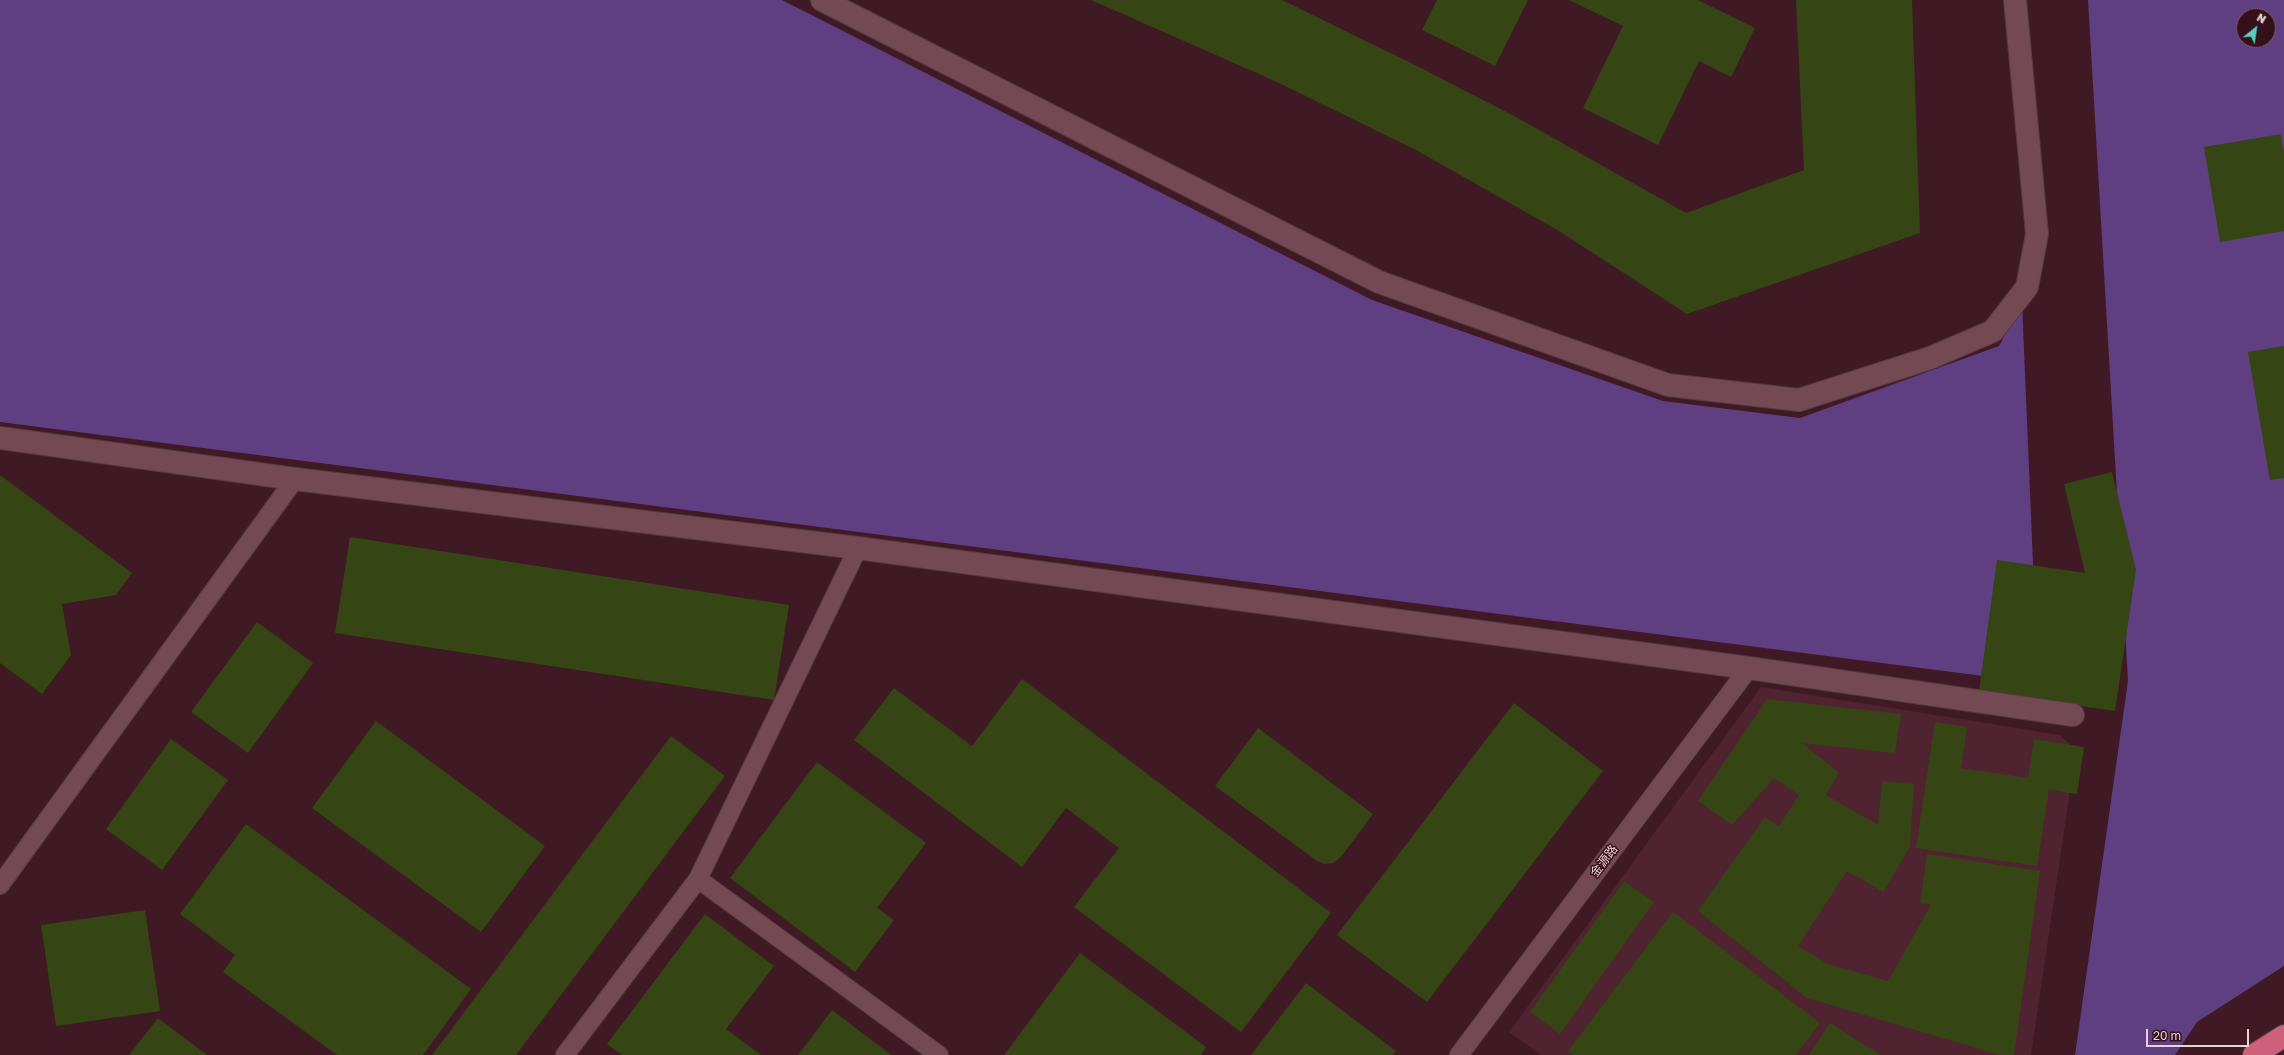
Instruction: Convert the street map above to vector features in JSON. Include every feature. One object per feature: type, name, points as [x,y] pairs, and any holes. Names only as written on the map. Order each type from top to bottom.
[{"type":"highway","points":[[2254,1055],[2284,1036]]},
{"type":"street","points":[[822,0],[1379,282],[1668,386],[1799,400],[1930,358],[1993,331],[2028,286],[2037,234],[2015,0]]},
{"type":"street","points":[[0,438],[295,479],[858,548],[1749,668],[2073,715]]},
{"type":"lane","points":[[0,885],[295,479]]},
{"type":"lane","points":[[565,1055],[698,879],[858,548]]},
{"type":"lane","name":"金源路","points":[[1459,1055],[1749,668]]},
{"type":"lane","points":[[698,879],[939,1055]]},
{"type":"shaded area","points":[[0,0],[782,0],[1372,300],[1663,401],[1800,418],[1999,346],[2022,302],[2038,683],[0,422]]},
{"type":"shaded area","points":[[2088,0],[2284,0],[2284,966],[2197,1022],[2175,1055],[2075,1055],[2128,681]]},
{"type":"shaded area","points":[[1761,687],[2060,735],[2076,750],[2031,1055],[1541,1055],[1509,1032]]},
{"type":"building","points":[[1091,0],[1282,0],[1415,65],[1518,118],[1686,213],[1804,170],[1796,0],[1912,0],[1920,233],[1687,314],[1559,231],[1416,150],[1277,82]]},
{"type":"building","points":[[1437,0],[1528,0],[1495,66],[1422,30]]},
{"type":"building","points":[[1569,0],[1698,0],[1755,28],[1731,77],[1699,61],[1658,145],[1583,108],[1623,26]]},
{"type":"building","points":[[2281,134],[2284,153],[2284,231],[2220,242],[2204,147]]},
{"type":"building","points":[[2284,346],[2284,478],[2270,480],[2248,352]]},
{"type":"building","points":[[2112,472],[2136,570],[2115,711],[1979,691],[1997,560],[2085,573],[2064,484]]},
{"type":"building","points":[[0,475],[132,573],[116,595],[62,604],[71,655],[42,694],[0,663]]},
{"type":"building","points":[[350,537],[789,605],[774,700],[335,633]]},
{"type":"building","points":[[257,622],[313,663],[248,753],[191,712]]},
{"type":"building","points":[[1022,679],[1331,913],[1241,1032],[1074,907],[1119,848],[1066,808],[1022,867],[854,740],[894,688],[972,746]]},
{"type":"building","points":[[1767,699],[1901,714],[1895,753],[1802,743],[1839,773],[1826,795],[1878,825],[1882,781],[1914,784],[1910,847],[1883,892],[1847,871],[1798,946],[1828,964],[1888,981],[1931,905],[1920,903],[1927,854],[2040,871],[2014,1055],[2000,1055],[1807,998],[1698,911],[1765,817],[1779,826],[1799,795],[1774,778],[1732,825],[1698,801]]},
{"type":"building","points":[[1514,703],[1603,771],[1427,1002],[1337,935]]},
{"type":"building","points":[[376,721],[545,846],[481,932],[312,808]]},
{"type":"building","points":[[1935,722],[1967,727],[1961,768],[2028,778],[2034,739],[2084,747],[2077,794],[2049,790],[2037,866],[1916,848]]},
{"type":"building","points":[[1258,728],[1373,814],[1341,857],[1333,863],[1325,864],[1317,861],[1215,786]]},
{"type":"building","points":[[671,736],[725,776],[516,1055],[432,1055]]},
{"type":"building","points":[[171,739],[228,780],[162,870],[106,829]]},
{"type":"building","points":[[817,762],[926,843],[877,908],[894,920],[855,972],[730,878]]},
{"type":"building","points":[[246,824],[471,989],[423,1055],[337,1055],[223,972],[235,955],[180,914]]},
{"type":"building","points":[[1624,881],[1654,902],[1560,1034],[1530,1012]]},
{"type":"building","points":[[145,910],[160,1011],[56,1026],[41,925]]},
{"type":"building","points":[[1673,912],[1820,1023],[1796,1055],[1573,1055],[1568,1051]]},
{"type":"building","points":[[705,914],[774,966],[726,1029],[761,1055],[622,1055],[607,1044]]},
{"type":"building","points":[[1080,953],[1206,1047],[1201,1055],[1004,1055]]},
{"type":"building","points":[[1306,983],[1396,1051],[1393,1055],[1251,1055]]},
{"type":"building","points":[[832,1010],[891,1055],[798,1055]]},
{"type":"building","points":[[158,1018],[207,1055],[129,1055]]},
{"type":"building","points":[[1830,1023],[1881,1055],[1809,1055]]}]
